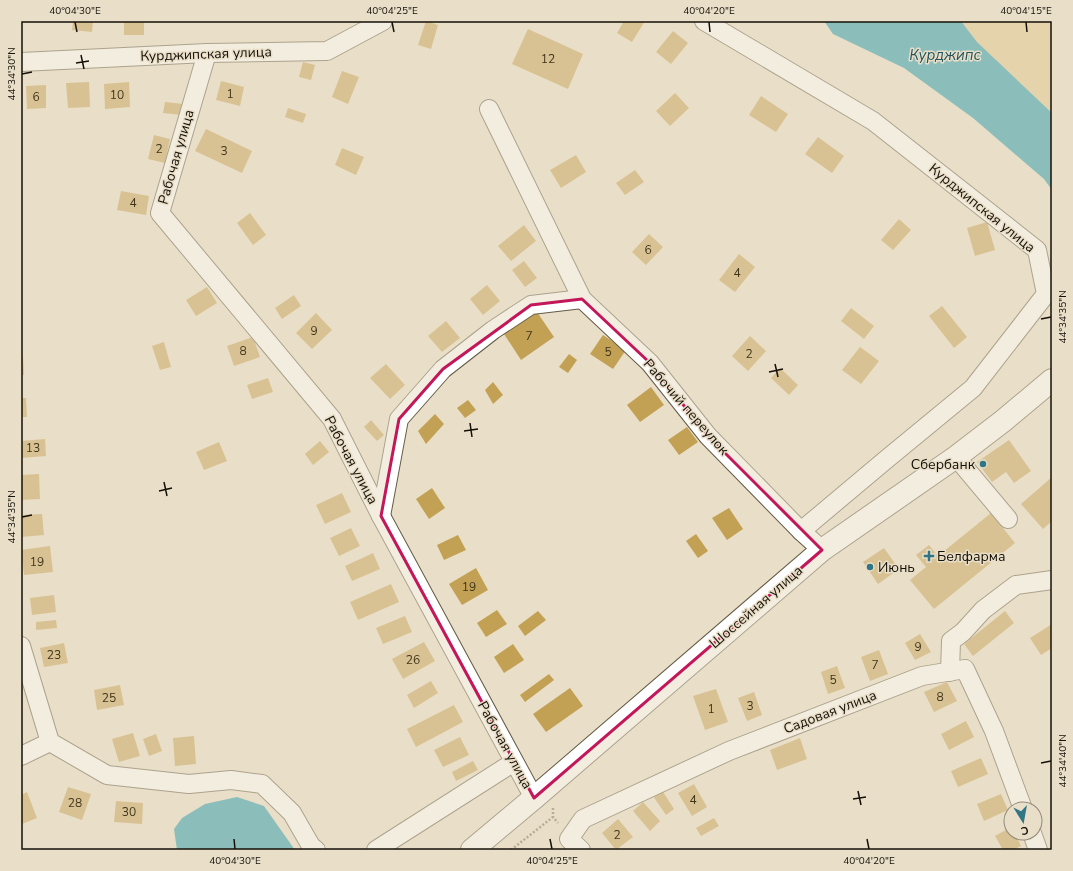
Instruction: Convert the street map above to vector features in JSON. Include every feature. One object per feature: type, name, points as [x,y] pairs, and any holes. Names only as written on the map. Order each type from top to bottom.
[{"type":"main road","name":"Шоссейная улица","points":[[472,850],[822,550],[956,457],[1050,386]]},
{"type":"street","name":"Курджипская улица","points":[[21,62],[207,53],[327,51],[382,21]]},
{"type":"street","name":"Курджипская улица","points":[[704,21],[873,121],[1037,250],[1046,294],[974,388],[802,531]]},
{"type":"street","name":"Рабочая улица","points":[[207,53],[160,213],[332,419],[381,516],[534,798]]},
{"type":"street","name":"Рабочий переулок","points":[[489,108],[582,299],[650,364],[708,436],[822,550]]},
{"type":"street","points":[[381,516],[399,419],[443,369],[493,330],[531,305],[582,299]]},
{"type":"street","points":[[956,457],[1008,519]]},
{"type":"street","points":[[950,672],[951,641],[963,632],[983,610],[1016,585],[1052,580]]},
{"type":"street","points":[[21,646],[50,742],[107,775],[189,784],[231,780],[262,784],[292,813],[311,846],[316,850]]},
{"type":"street","name":"Садовая улица","points":[[575,844],[583,819],[729,751],[922,676],[965,670],[994,731],[1020,801]]},
{"type":"street","points":[[21,756],[50,742]]},
{"type":"street","points":[[376,850],[514,762]]},
{"type":"path","points":[[552,782],[559,789],[553,800],[553,817],[575,844]]},
{"type":"path","points":[[510,850],[553,817]]},
{"type":"highlighted area","points":[[582,299],[650,363],[708,436],[822,550],[534,798],[381,516],[399,419],[443,369],[531,305]]},
{"type":"shaded area","points":[[961,21],[1052,21],[1052,113],[977,42]]},
{"type":"water","name":"Курджипс","points":[[824,21],[961,21],[977,42],[1052,113],[1052,190],[1044,179],[973,118],[904,68],[833,34]]},
{"type":"water","points":[[237,797],[264,806],[295,850],[177,850],[174,829],[182,818],[205,804]]},
{"type":"building","points":[[73,21],[93,21],[92,32],[72,30]]},
{"type":"building","points":[[124,21],[144,21],[144,35],[124,35]]},
{"type":"building","points":[[426,21],[438,25],[431,49],[418,45]]},
{"type":"building","points":[[624,21],[645,21],[632,42],[617,33]]},
{"type":"building","points":[[528,29],[583,54],[568,89],[512,64]]},
{"type":"building","points":[[673,31],[688,43],[671,64],[656,52]]},
{"type":"building","points":[[303,62],[315,65],[311,80],[299,77]]},
{"type":"building","points":[[342,71],[359,77],[348,104],[332,97]]},
{"type":"building","points":[[221,81],[244,87],[240,106],[216,100]]},
{"type":"building","points":[[89,82],[90,107],[68,108],[66,83]]},
{"type":"building","points":[[129,82],[130,107],[105,109],[104,84]]},
{"type":"building","points":[[46,85],[46,108],[27,109],[26,86]]},
{"type":"building","points":[[675,93],[689,108],[670,126],[656,111]]},
{"type":"building","points":[[761,96],[788,114],[776,132],[749,115]]},
{"type":"building","points":[[165,102],[183,104],[182,115],[163,113]]},
{"type":"building","points":[[288,108],[306,114],[303,123],[285,117]]},
{"type":"building","points":[[206,129],[252,151],[242,173],[195,151]]},
{"type":"building","points":[[154,135],[170,139],[165,163],[148,159]]},
{"type":"building","points":[[818,137],[844,156],[832,173],[805,154]]},
{"type":"building","points":[[342,148],[364,157],[356,175],[335,165]]},
{"type":"building","points":[[576,155],[586,172],[561,188],[550,170]]},
{"type":"building","points":[[635,170],[644,182],[625,195],[616,183]]},
{"type":"building","points":[[121,191],[149,196],[146,215],[117,210]]},
{"type":"building","points":[[250,213],[266,235],[253,245],[237,223]]},
{"type":"building","points":[[899,219],[911,230],[893,250],[881,240]]},
{"type":"building","points":[[987,222],[995,250],[975,256],[967,228]]},
{"type":"building","points":[[524,225],[536,241],[511,261],[498,246]]},
{"type":"building","points":[[649,234],[663,247],[646,265],[632,252]]},
{"type":"building","points":[[739,254],[755,267],[735,292],[719,280]]},
{"type":"building","points":[[524,261],[537,278],[525,287],[512,270]]},
{"type":"building","points":[[487,285],[500,301],[483,315],[470,299]]},
{"type":"building","points":[[207,287],[217,303],[196,316],[186,300]]},
{"type":"building","points":[[294,295],[301,306],[282,319],[275,308]]},
{"type":"building","points":[[942,306],[967,337],[954,348],[929,316]]},
{"type":"building","points":[[851,308],[874,326],[864,339],[841,321]]},
{"type":"building","points":[[537,312],[554,337],[521,360],[504,334]]},
{"type":"building","points":[[316,313],[332,330],[312,349],[296,333]]},
{"type":"building","points":[[446,321],[460,338],[442,352],[428,336]]},
{"type":"building","points":[[603,335],[626,350],[613,369],[590,354]]},
{"type":"building","points":[[750,336],[766,351],[748,371],[732,356]]},
{"type":"building","points":[[253,337],[260,357],[234,366],[227,346]]},
{"type":"building","points":[[164,342],[171,367],[160,370],[152,346]]},
{"type":"building","points":[[860,347],[879,361],[861,384],[842,370]]},
{"type":"building","points":[[569,354],[577,360],[568,373],[559,367]]},
{"type":"building","points":[[21,357],[23,357],[24,375],[21,375]]},
{"type":"building","points":[[386,364],[405,385],[390,399],[370,378]]},
{"type":"building","points":[[780,368],[798,385],[789,395],[771,378]]},
{"type":"building","points":[[268,378],[273,392],[252,399],[247,385]]},
{"type":"building","points":[[493,382],[503,395],[493,404],[485,390]]},
{"type":"building","points":[[651,387],[664,405],[640,422],[627,405]]},
{"type":"building","points":[[21,398],[26,398],[27,417],[21,417]]},
{"type":"building","points":[[468,400],[476,410],[465,418],[457,408]]},
{"type":"building","points":[[435,414],[444,424],[426,444],[418,431]]},
{"type":"building","points":[[371,420],[384,435],[377,441],[364,427]]},
{"type":"building","points":[[687,427],[698,442],[679,455],[668,440]]},
{"type":"building","points":[[45,439],[46,456],[21,458],[21,441]]},
{"type":"building","points":[[1009,440],[1031,471],[1014,483],[1006,472],[992,482],[977,462]]},
{"type":"building","points":[[320,441],[329,452],[313,465],[305,454]]},
{"type":"building","points":[[219,442],[227,461],[204,470],[196,452]]},
{"type":"building","points":[[39,474],[40,499],[21,500],[21,475]]},
{"type":"building","points":[[1052,477],[1052,521],[1043,529],[1021,504]]},
{"type":"building","points":[[432,488],[445,508],[429,519],[416,499]]},
{"type":"building","points":[[342,493],[351,512],[325,524],[316,505]]},
{"type":"building","points":[[729,508],[743,529],[727,540],[712,518]]},
{"type":"building","points":[[991,513],[1015,543],[934,609],[910,580],[926,567],[916,555],[929,545],[938,556]]},
{"type":"building","points":[[42,514],[44,535],[21,537],[21,515]]},
{"type":"building","points":[[351,528],[360,546],[339,556],[330,538]]},
{"type":"building","points":[[696,534],[708,551],[698,558],[686,541]]},
{"type":"building","points":[[458,535],[466,550],[444,560],[437,545]]},
{"type":"building","points":[[50,546],[53,572],[24,575],[21,550]]},
{"type":"building","points":[[884,548],[899,569],[878,584],[863,562]]},
{"type":"building","points":[[373,553],[380,569],[352,581],[345,566]]},
{"type":"building","points":[[476,568],[488,590],[462,605],[449,584]]},
{"type":"building","points":[[391,584],[399,602],[358,620],[350,602]]},
{"type":"building","points":[[54,595],[56,612],[32,615],[30,598]]},
{"type":"building","points":[[497,610],[507,624],[486,637],[477,623]]},
{"type":"building","points":[[538,611],[546,620],[525,636],[518,626]]},
{"type":"building","points":[[1005,611],[1014,623],[973,656],[964,644]]},
{"type":"building","points":[[405,616],[412,632],[383,644],[376,628]]},
{"type":"building","points":[[56,620],[57,628],[36,630],[36,622]]},
{"type":"building","points":[[1052,624],[1052,648],[1041,655],[1030,638]]},
{"type":"building","points":[[920,634],[931,652],[915,660],[905,643]]},
{"type":"building","points":[[424,642],[435,661],[403,679],[392,659]]},
{"type":"building","points":[[64,643],[68,663],[44,667],[40,648]]},
{"type":"building","points":[[513,644],[524,660],[504,673],[494,657]]},
{"type":"building","points":[[879,650],[888,674],[870,681],[861,657]]},
{"type":"building","points":[[837,666],[845,688],[828,694],[821,672]]},
{"type":"building","points":[[549,674],[554,680],[525,702],[520,695]]},
{"type":"building","points":[[431,681],[438,693],[414,708],[407,695]]},
{"type":"building","points":[[947,682],[957,701],[934,712],[924,692]]},
{"type":"building","points":[[120,685],[124,705],[97,710],[94,690]]},
{"type":"building","points":[[570,688],[583,706],[546,732],[533,714]]},
{"type":"building","points":[[716,689],[728,722],[705,730],[693,696]]},
{"type":"building","points":[[754,692],[762,715],[747,721],[738,698]]},
{"type":"building","points":[[454,705],[463,722],[416,747],[407,729]]},
{"type":"building","points":[[966,721],[974,737],[949,750],[941,734]]},
{"type":"building","points":[[133,733],[140,756],[119,762],[112,739]]},
{"type":"building","points":[[156,734],[162,751],[149,756],[143,739]]},
{"type":"building","points":[[194,736],[196,764],[175,766],[173,738]]},
{"type":"building","points":[[460,737],[469,755],[443,767],[434,750]]},
{"type":"building","points":[[800,738],[807,759],[777,770],[770,750]]},
{"type":"building","points":[[981,758],[988,774],[958,787],[951,771]]},
{"type":"building","points":[[473,761],[478,770],[456,781],[452,772]]},
{"type":"building","points":[[694,784],[707,807],[692,816],[678,793]]},
{"type":"building","points":[[68,787],[91,794],[82,820],[59,812]]},
{"type":"building","points":[[662,790],[674,809],[666,815],[653,796]]},
{"type":"building","points":[[27,792],[37,818],[22,824],[21,795]]},
{"type":"building","points":[[1001,794],[1004,801],[1003,812],[984,821],[977,804]]},
{"type":"building","points":[[116,801],[143,803],[142,824],[114,822]]},
{"type":"building","points":[[643,802],[660,821],[650,831],[633,811]]},
{"type":"building","points":[[714,818],[719,826],[701,836],[696,828]]},
{"type":"building","points":[[618,819],[633,837],[616,850],[602,833]]},
{"type":"building","points":[[1003,832],[1003,841],[1019,841],[1021,846],[1013,850],[1003,850],[995,836]]},
{"type":"place","name":"Сбербанк","points":[[983,464]]},
{"type":"place","name":"Белфарма","points":[[929,556]]},
{"type":"place","name":"Июнь","points":[[870,567]]}]
